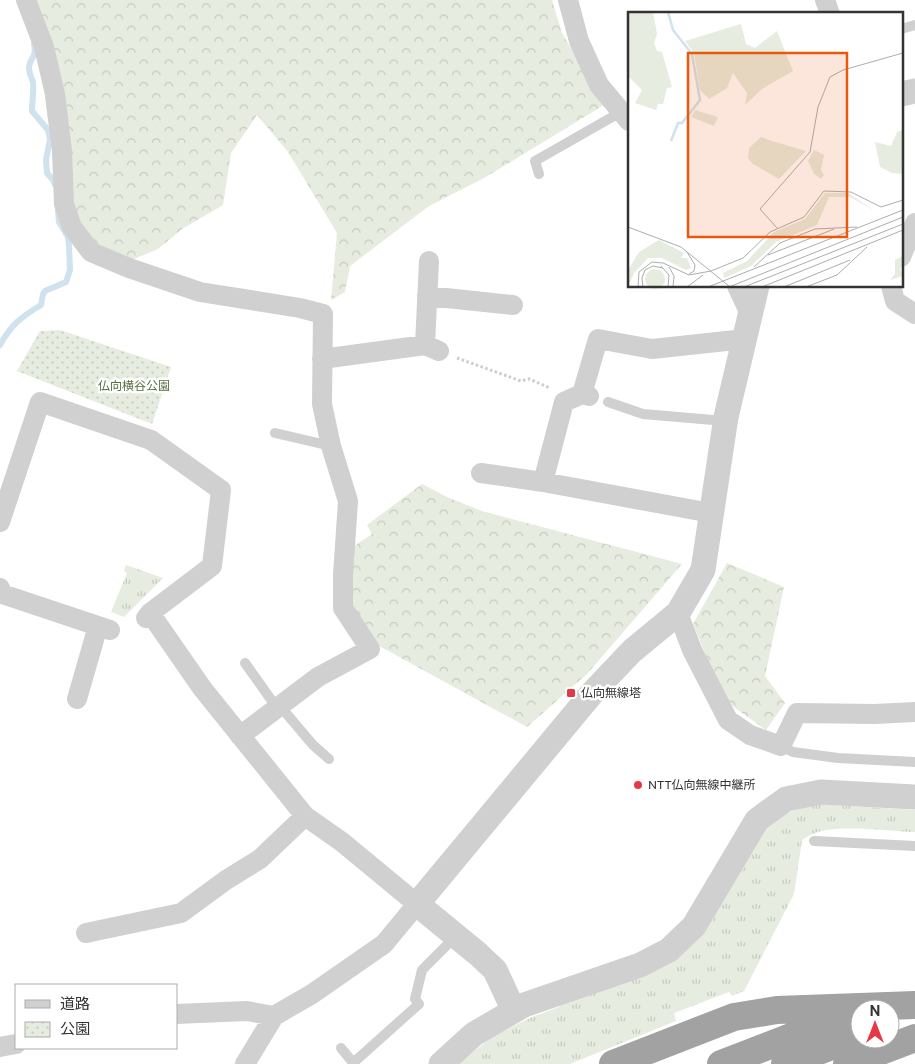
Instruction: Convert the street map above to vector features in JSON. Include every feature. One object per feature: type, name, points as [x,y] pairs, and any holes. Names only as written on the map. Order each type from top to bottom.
[{"type":"highway","points":[[900,1014],[912,1004]]},
{"type":"highway","points":[[613,1064],[734,1017],[777,1010],[850,1009]]},
{"type":"highway","points":[[661,1064],[802,1010]]},
{"type":"highway","points":[[721,1064],[850,1014]]},
{"type":"highway","points":[[846,1064],[915,1038]]},
{"type":"highway","points":[[785,1064],[850,1039]]},
{"type":"street","points":[[26,0],[44,47],[55,94],[62,152],[64,204],[72,227],[91,252],[129,268],[200,292],[300,308],[323,314],[322,404],[331,446],[348,501],[343,575],[343,608],[370,648],[318,678],[240,736]]},
{"type":"street","points":[[568,0],[579,41],[599,84],[623,107]]},
{"type":"street","points":[[825,0],[829,12]]},
{"type":"street","points":[[902,94],[915,91]]},
{"type":"street","points":[[902,255],[915,223]]},
{"type":"street","points":[[322,359],[432,348],[427,296],[429,261]]},
{"type":"street","points":[[738,288],[750,314]]},
{"type":"street","points":[[245,1064],[274,1016],[312,994],[384,944],[593,692],[632,651],[678,613],[704,570],[725,421],[756,288]]},
{"type":"street","points":[[892,288],[895,301],[915,314]]},
{"type":"street","points":[[427,296],[513,305]]},
{"type":"street","points":[[543,482],[564,402],[585,395],[598,339],[652,349],[745,339]]},
{"type":"street","points":[[0,522],[40,402],[151,440],[221,490],[212,566],[148,615],[202,688],[305,816],[342,842],[478,954],[495,970],[514,1011]]},
{"type":"street","points":[[481,473],[543,482],[711,513]]},
{"type":"street","points":[[0,588],[2,594],[104,628],[77,699]]},
{"type":"street","points":[[678,613],[692,650],[728,720],[750,735],[781,746],[797,713],[875,714],[915,712]]},
{"type":"street","points":[[441,1064],[474,1034],[524,1005],[640,964],[669,950],[694,926],[757,820],[786,799],[821,792],[915,798]]},
{"type":"street","points":[[86,933],[181,914],[226,880],[260,859],[305,816]]},
{"type":"street","points":[[178,1014],[247,1011],[274,1016]]},
{"type":"street","points":[[0,1047],[15,1044]]},
{"type":"lane","points":[[902,29],[915,25]]},
{"type":"lane","points":[[539,174],[535,161],[623,107]]},
{"type":"lane","points":[[608,402],[643,414],[725,421]]},
{"type":"lane","points":[[275,433],[331,446]]},
{"type":"lane","points":[[245,663],[278,707],[313,745],[329,759]]},
{"type":"lane","points":[[781,746],[792,752],[838,758],[915,762]]},
{"type":"lane","points":[[814,841],[915,846]]},
{"type":"lane","points":[[341,1048],[353,1063],[419,1004],[415,999],[422,970],[456,936]]},
{"type":"path","points":[[432,348],[521,381],[529,379]]},
{"type":"green space","points":[[35,0],[552,0],[562,33],[604,105],[484,178],[429,206],[350,266],[345,292],[331,300],[337,233],[288,152],[257,115],[231,153],[223,205],[182,229],[158,249],[120,265],[88,244],[56,162],[47,115]]},
{"type":"green space","name":"仏向横谷公園","points":[[60,330],[171,367],[152,424],[17,371],[40,331]]},
{"type":"green space","points":[[422,484],[447,497],[482,511],[682,564],[587,674],[527,727],[372,642],[348,605],[350,549],[372,534],[367,525]]},
{"type":"green space","points":[[727,563],[784,587],[765,676],[785,703],[766,730],[724,700],[693,624]]},
{"type":"green space","points":[[126,565],[163,578],[124,617],[111,612],[127,573],[124,571]]},
{"type":"green space","points":[[818,804],[915,810],[915,832],[837,829],[817,832],[802,840],[794,894],[744,991],[732,996],[729,992],[674,1013],[676,1021],[570,1064],[458,1064],[493,1036],[532,1017],[559,1007],[566,999],[640,976],[765,828],[793,810]]},
{"type":"waterway","points":[[34,44],[35,52],[29,67],[33,82],[32,111],[48,130],[50,139],[46,160],[47,173],[55,185]]},
{"type":"waterway","points":[[0,345],[17,322],[41,305],[45,291],[66,282],[70,270],[69,246],[68,237],[59,222],[58,210]]},
{"type":"place","name":"仏向無線塔","points":[[571,693]]},
{"type":"place","name":"NTT仏向無線中継所","points":[[638,785]]}]
